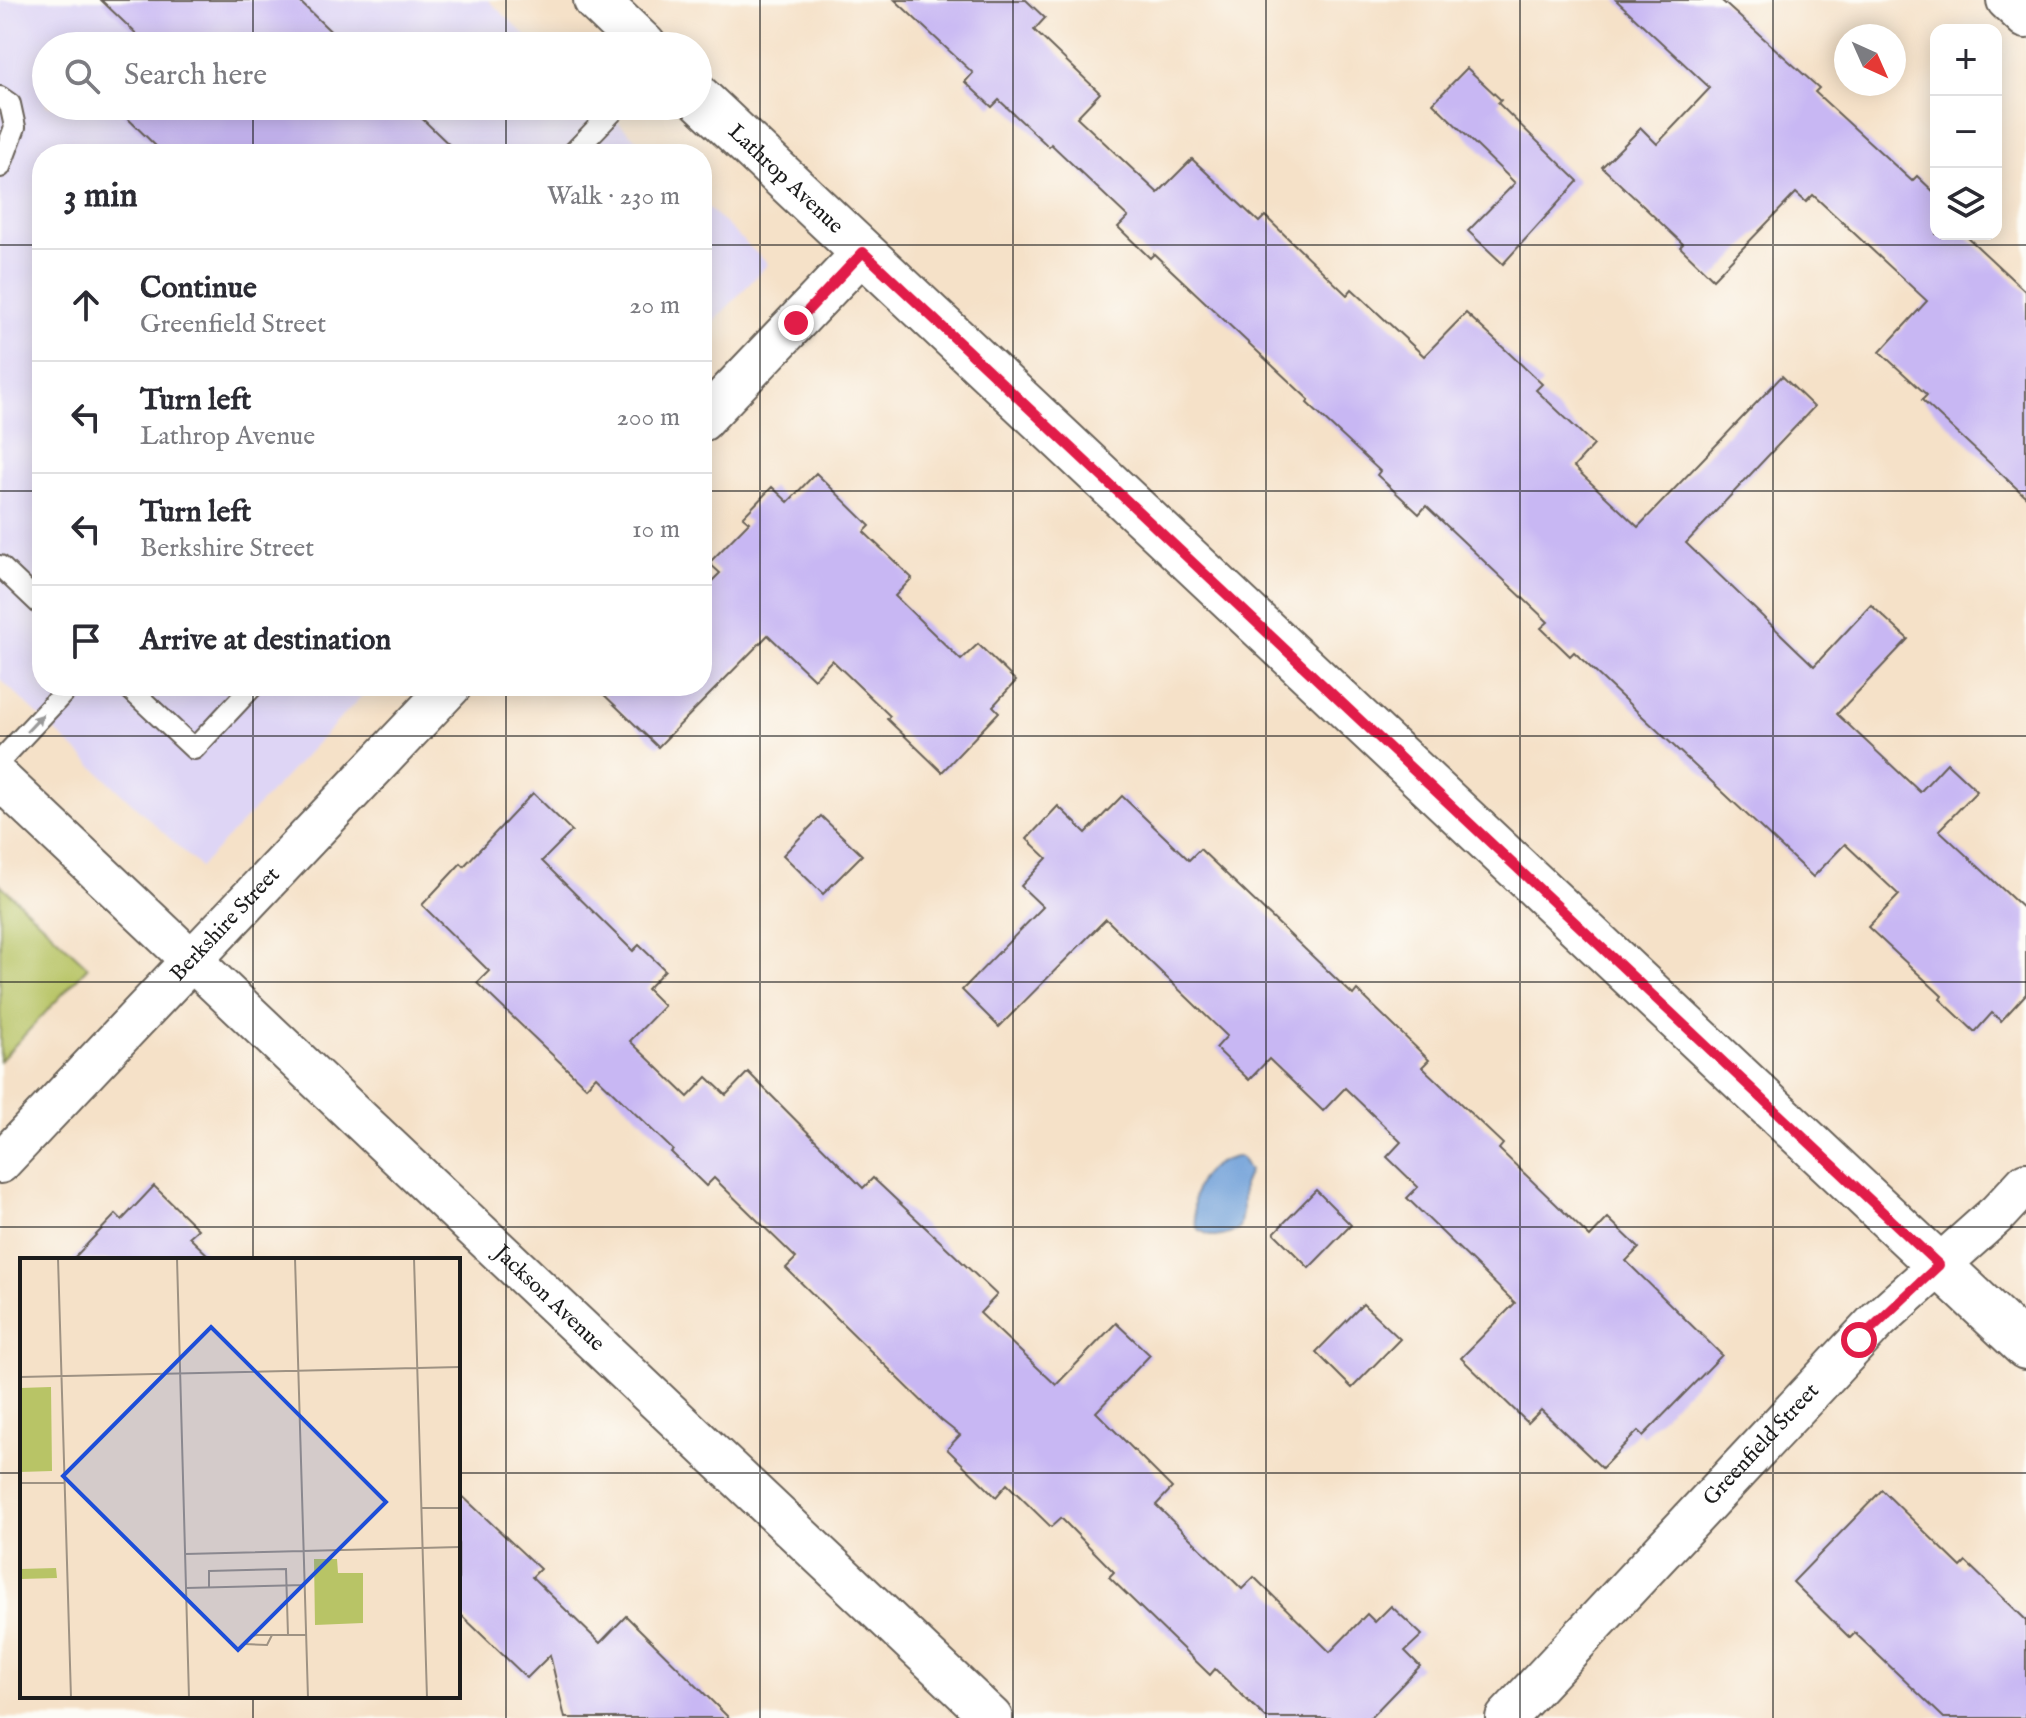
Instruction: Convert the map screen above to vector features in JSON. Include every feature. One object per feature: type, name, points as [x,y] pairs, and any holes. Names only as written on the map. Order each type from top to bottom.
[{"type":"street","points":[[596,0],[629,32]]},
{"type":"street","points":[[2007,0],[2026,18]]},
{"type":"street","name":"Lathrop Avenue","points":[[712,110],[2026,1347]]},
{"type":"street","points":[[712,411],[863,252]]},
{"type":"street","name":"Berkshire Street","points":[[0,1163],[442,696]]},
{"type":"street","name":"Jackson Avenue","points":[[0,779],[992,1718]]},
{"type":"street","name":"Greenfield Street","points":[[1506,1718],[1878,1320],[1998,1213],[2026,1183]]},
{"type":"lane","points":[[0,97],[10,104],[15,127],[0,167]]},
{"type":"lane","points":[[582,144],[605,120]]},
{"type":"lane","points":[[0,566],[32,596]]},
{"type":"lane","points":[[0,761],[61,696]]},
{"type":"lane","points":[[138,696],[194,749],[244,696]]},
{"type":"shaded area","points":[[0,0],[488,0],[522,32],[32,32],[32,120],[616,120],[641,144],[32,144],[32,696],[362,696],[200,867],[0,679]]},
{"type":"shaded area","points":[[712,211],[768,264],[712,323]]},
{"type":"green space","points":[[0,884],[88,967],[0,1061]]},
{"type":"water","points":[[1241,1157],[1249,1171],[1243,1185],[1239,1229],[1223,1236],[1208,1234],[1197,1228],[1195,1192],[1199,1182],[1213,1167]]},
{"type":"building","points":[[101,0],[298,0],[331,32],[134,32]]},
{"type":"building","points":[[895,0],[1026,0],[1045,18],[1034,30],[1100,93],[1077,117],[1158,193],[1192,159],[1259,222],[1265,216],[1347,295],[1352,289],[1424,356],[1466,313],[1542,384],[1536,390],[1594,445],[1574,467],[1638,527],[1782,376],[1814,407],[1686,543],[1814,666],[1871,605],[1908,639],[1837,714],[1920,792],[1947,763],[1977,791],[1939,830],[2026,911],[2026,994],[2001,1021],[1992,1013],[1975,1032],[1940,999],[1942,996],[1868,927],[1899,895],[1845,844],[1813,877],[1574,652],[1570,656],[1541,628],[1548,622],[1426,506],[1419,514],[1377,475],[1380,471],[1307,403],[1309,400],[1154,254],[1150,258],[1118,227],[1128,217],[1051,144],[1049,147],[999,100],[992,107],[965,82],[973,73]]},
{"type":"building","points":[[1616,0],[1721,0],[1819,88],[1815,92],[1912,181],[1917,176],[1930,188],[1930,240],[1970,240],[2026,292],[2026,497],[1922,400],[1927,395],[1880,352],[1927,301],[1813,195],[1806,202],[1796,193],[1713,279],[1680,247],[1683,244],[1602,167],[1641,128],[1657,144],[1710,88]]},
{"type":"building","points":[[1467,68],[1501,100],[1498,103],[1578,181],[1503,264],[1468,231],[1515,183],[1433,103]]},
{"type":"building","points":[[129,120],[424,120],[449,144],[154,144]]},
{"type":"building","points":[[816,473],[870,526],[864,532],[912,578],[895,596],[961,660],[978,644],[1016,681],[993,706],[999,712],[942,772],[832,660],[814,679],[768,635],[712,692],[712,581],[720,573],[712,566],[712,560],[749,522],[743,517],[772,487],[788,502]]},
{"type":"building","points":[[605,696],[708,696],[658,747]]},
{"type":"building","points":[[533,793],[572,831],[542,861],[633,951],[639,945],[665,970],[647,989],[664,1006],[630,1041],[688,1097],[707,1077],[726,1095],[748,1072],[863,1188],[873,1178],[997,1295],[980,1313],[1056,1385],[1116,1323],[1150,1355],[1096,1412],[1172,1488],[1156,1505],[1242,1589],[1254,1577],[1330,1652],[1367,1614],[1375,1622],[1391,1606],[1422,1635],[1405,1651],[1420,1666],[1370,1718],[1266,1718],[1215,1669],[1210,1675],[1109,1577],[1114,1572],[1061,1518],[1051,1527],[1007,1484],[996,1497],[947,1449],[960,1435],[786,1268],[796,1258],[714,1178],[706,1186],[596,1076],[586,1087],[477,983],[489,971],[422,905]]},
{"type":"building","points":[[1122,796],[1189,860],[1200,849],[1353,995],[1357,990],[1429,1060],[1422,1067],[1503,1144],[1499,1149],[1590,1237],[1608,1218],[1639,1248],[1626,1261],[1722,1355],[1643,1436],[1638,1431],[1602,1468],[1541,1410],[1528,1423],[1461,1358],[1515,1303],[1407,1198],[1418,1187],[1387,1157],[1401,1142],[1345,1088],[1323,1111],[1269,1059],[1249,1080],[1216,1048],[1227,1036],[1106,919],[999,1027],[962,990],[1043,907],[1021,886],[1047,858],[1027,839],[1058,806],[1086,833]]},
{"type":"building","points":[[821,816],[862,855],[823,894],[783,855]]},
{"type":"building","points":[[154,1186],[198,1229],[189,1237],[211,1258],[74,1258],[116,1214],[122,1220]]},
{"type":"building","points":[[1316,1190],[1351,1225],[1309,1268],[1274,1233]]},
{"type":"building","points":[[1363,1304],[1400,1339],[1352,1388],[1316,1352]]},
{"type":"building","points":[[1882,1490],[1961,1567],[1966,1562],[2026,1620],[2026,1718],[1944,1718],[1855,1633],[1850,1638],[1793,1582]]},
{"type":"building","points":[[460,1494],[540,1569],[532,1577],[600,1643],[626,1616],[729,1718],[565,1718],[550,1655],[527,1678],[460,1614]]},
{"type":"route","points":[[796,323],[863,252],[1939,1265],[1859,1340]]}]
